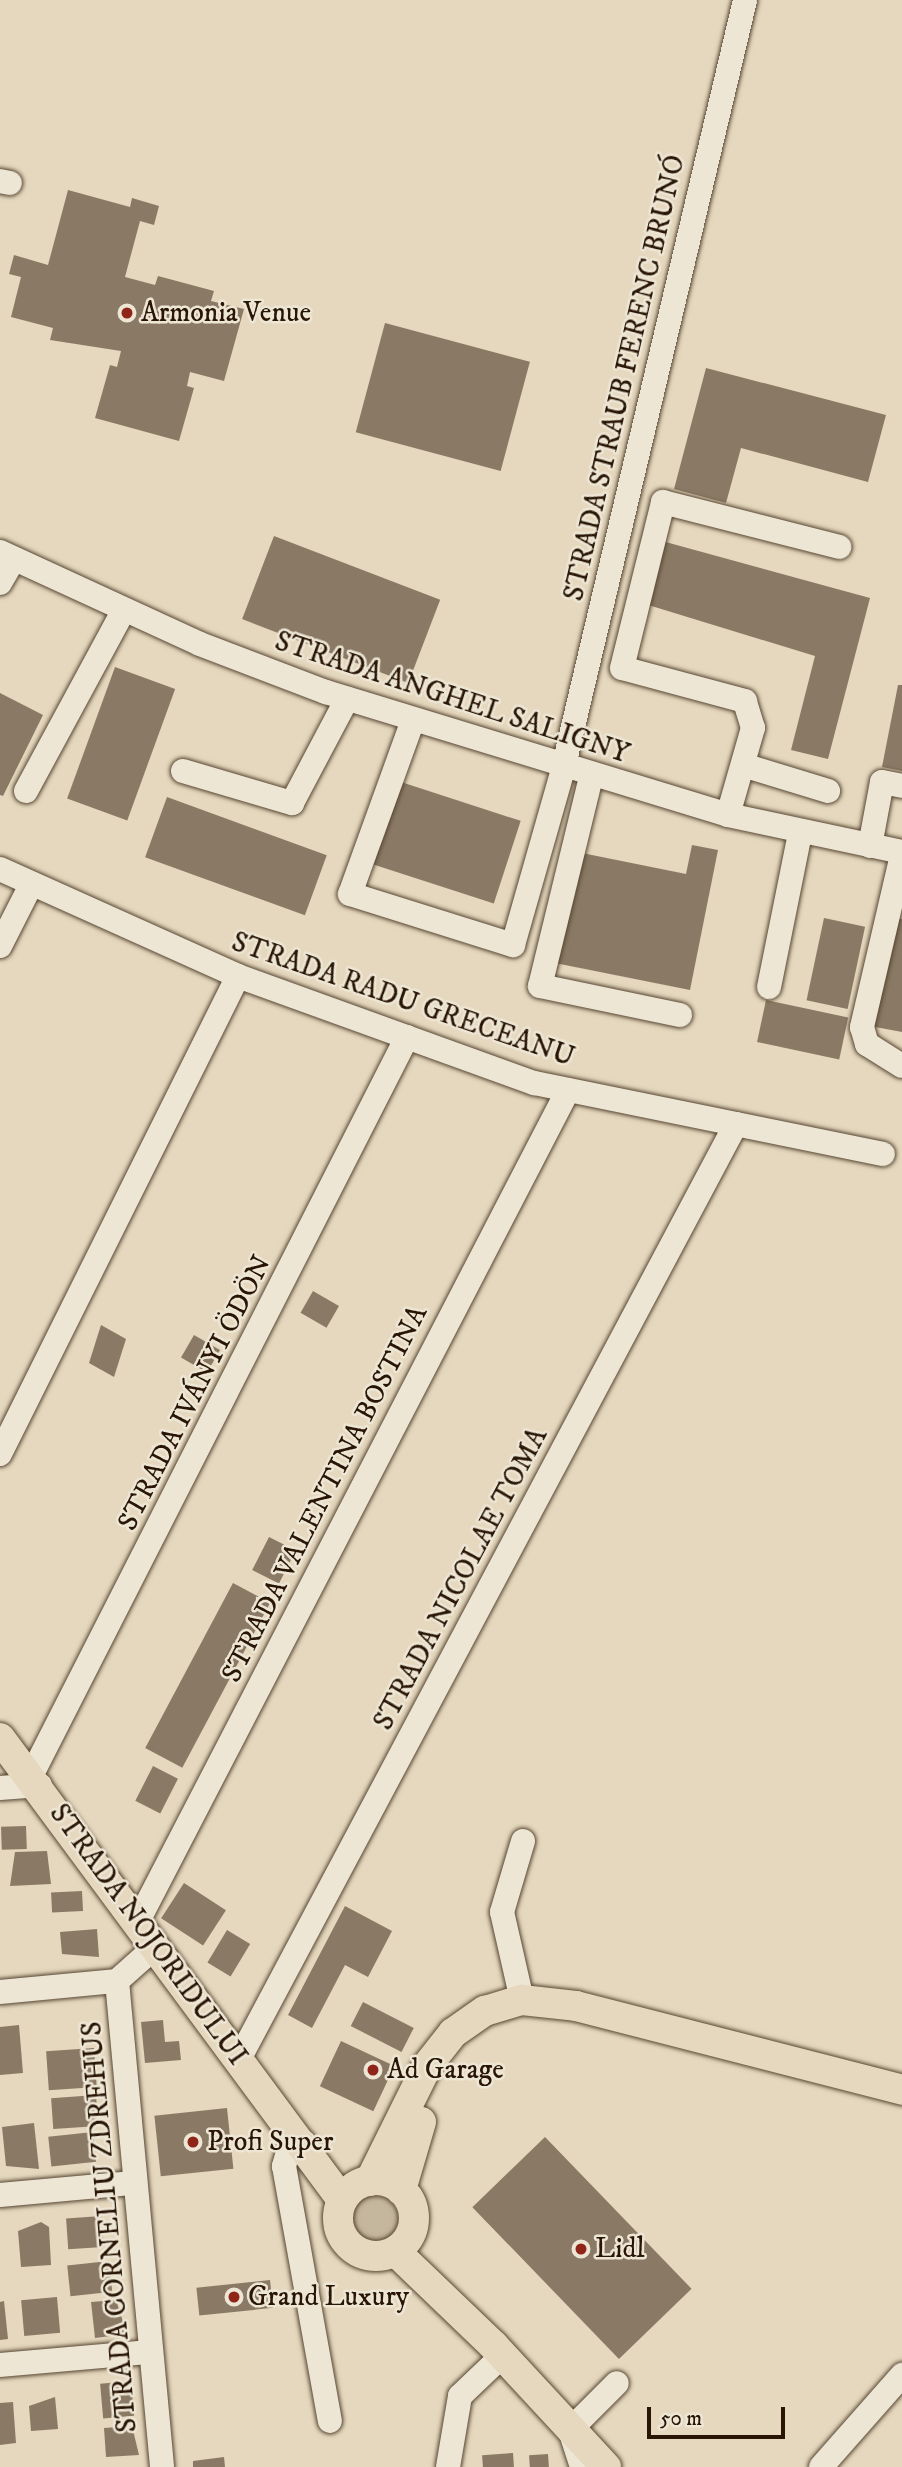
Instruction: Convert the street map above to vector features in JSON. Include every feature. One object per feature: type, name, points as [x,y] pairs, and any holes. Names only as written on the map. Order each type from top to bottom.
[{"type":"main road","name":"STRADA NOJORIDULUI","points":[[0,1738],[36,1779],[145,1937],[238,2061],[300,2137],[357,2188]]},
{"type":"main road","points":[[441,2048],[401,2190],[412,2211],[402,2242],[371,2256],[349,2245],[338,2224],[441,2048],[485,2011],[522,2000],[576,2006],[902,2090]]},
{"type":"main road","points":[[357,2188],[401,2190]]},
{"type":"main road","points":[[402,2242],[606,2467]]},
{"type":"street","name":"STRADA STRAUB FERENC BRUNÓ","points":[[413,720],[350,894],[513,945],[563,769],[745,0]]},
{"type":"street","points":[[728,815],[753,728],[745,701],[622,668],[663,502],[839,547]]},
{"type":"street","name":"STRADA ANGHEL SALIGNY","points":[[7,555],[124,610],[347,699],[591,777],[800,833],[902,854]]},
{"type":"street","points":[[0,583],[7,555]]},
{"type":"street","points":[[26,792],[124,610]]},
{"type":"street","points":[[183,771],[292,803],[347,699]]},
{"type":"street","points":[[743,765],[828,791]]},
{"type":"street","points":[[591,777],[540,986],[680,1015]]},
{"type":"street","points":[[870,846],[883,782],[902,786]]},
{"type":"street","points":[[769,986],[800,833]]},
{"type":"street","points":[[902,854],[897,904],[863,1037],[902,1066]]},
{"type":"street","name":"STRADA RADU GRECEANU","points":[[0,869],[238,976],[407,1037],[568,1090],[883,1154]]},
{"type":"street","points":[[0,946],[31,885]]},
{"type":"street","points":[[0,1454],[238,976]]},
{"type":"street","name":"STRADA IVÁNYI ÖDÖN","points":[[36,1779],[407,1037]]},
{"type":"street","name":"STRADA VALENTINA BOSTINA","points":[[145,1937],[568,1090]]},
{"type":"street","name":"STRADA NICOLAE TOMA","points":[[238,2061],[736,1124]]},
{"type":"street","points":[[0,1788],[36,1779]]},
{"type":"street","points":[[522,2000],[502,1912],[523,1841]]},
{"type":"street","points":[[0,1992],[117,1981],[145,1937]]},
{"type":"street","name":"STRADA CORNELIU ZDREHUS","points":[[117,1981],[133,2183],[162,2467]]},
{"type":"street","points":[[300,2137],[288,2152],[284,2166],[330,2421]]},
{"type":"street","points":[[0,2195],[133,2183]]},
{"type":"street","points":[[448,2467],[460,2396],[472,2378],[499,2350]]},
{"type":"street","points":[[0,2365],[149,2352]]},
{"type":"street","points":[[821,2467],[902,2375]]},
{"type":"street","points":[[582,2467],[570,2430],[617,2383]]},
{"type":"shaded area","points":[[375,2196],[391,2203],[398,2219],[391,2235],[375,2242],[359,2235],[352,2219],[359,2203]]},
{"type":"building","name":"Armonia Venue","points":[[68,190],[130,207],[132,198],[159,206],[154,225],[140,221],[125,277],[155,285],[158,276],[214,291],[211,301],[244,309],[224,381],[190,372],[187,386],[194,388],[179,441],[95,418],[110,365],[117,367],[121,351],[50,340],[53,328],[11,317],[21,277],[9,274],[14,255],[48,265]]},
{"type":"building","points":[[385,323],[530,362],[501,471],[356,432]]},
{"type":"building","points":[[706,368],[886,415],[868,482],[741,448],[726,503],[674,489]]},
{"type":"building","points":[[274,536],[440,600],[408,683],[242,619]]},
{"type":"building","points":[[662,541],[870,598],[828,759],[791,750],[815,656],[645,604]]},
{"type":"building","points":[[115,667],[175,689],[127,820],[67,799]]},
{"type":"building","points":[[898,685],[902,685],[902,771],[882,767]]},
{"type":"building","points":[[0,693],[43,715],[3,796],[0,795]]},
{"type":"building","points":[[398,781],[521,821],[494,904],[371,864]]},
{"type":"building","points":[[167,797],[327,855],[305,915],[145,857]]},
{"type":"building","points":[[692,845],[718,850],[690,990],[555,963],[577,852],[686,874]]},
{"type":"building","points":[[893,917],[902,919],[902,1032],[870,1026]]},
{"type":"building","points":[[824,918],[865,927],[848,1009],[807,1000]]},
{"type":"building","points":[[766,1000],[848,1017],[839,1060],[757,1042]]},
{"type":"building","points":[[313,1291],[339,1306],[326,1328],[301,1313]]},
{"type":"building","points":[[101,1325],[126,1339],[114,1377],[89,1363]]},
{"type":"building","points":[[194,1335],[220,1350],[207,1373],[181,1358]]},
{"type":"building","points":[[269,1537],[296,1551],[279,1584],[252,1570]]},
{"type":"building","points":[[233,1583],[270,1603],[182,1768],[145,1748]]},
{"type":"building","points":[[153,1766],[178,1779],[160,1813],[135,1801]]},
{"type":"building","points":[[26,1826],[27,1849],[2,1850],[1,1827]]},
{"type":"building","points":[[47,1851],[51,1884],[10,1886],[15,1852]]},
{"type":"building","points":[[184,1883],[226,1910],[203,1945],[161,1918]]},
{"type":"building","points":[[82,1891],[83,1911],[52,1913],[51,1893]]},
{"type":"building","points":[[345,1906],[392,1931],[368,1977],[345,1965],[312,2028],[288,2015]]},
{"type":"building","points":[[97,1929],[99,1957],[62,1954],[60,1932]]},
{"type":"building","points":[[227,1930],[250,1944],[231,1976],[207,1963]]},
{"type":"building","points":[[363,2002],[414,2028],[402,2052],[351,2026]]},
{"type":"building","points":[[163,2020],[165,2042],[179,2041],[181,2060],[145,2063],[141,2022]]},
{"type":"building","points":[[19,2025],[23,2073],[0,2075],[0,2027]]},
{"type":"building","points":[[341,2041],[394,2066],[373,2111],[320,2086]]},
{"type":"building","points":[[94,2048],[97,2087],[49,2090],[46,2051]]},
{"type":"building","points":[[96,2095],[98,2126],[53,2129],[51,2098]]},
{"type":"building","name":"Profi Super","points":[[227,2108],[233,2169],[161,2176],[154,2116]]},
{"type":"building","points":[[34,2123],[39,2169],[6,2166],[2,2127]]},
{"type":"building","points":[[93,2132],[96,2162],[51,2167],[48,2137]]},
{"type":"building","name":"Lidl","points":[[545,2137],[692,2289],[619,2359],[472,2207]]},
{"type":"building","points":[[101,2216],[103,2247],[68,2249],[66,2218]]},
{"type":"building","points":[[41,2222],[49,2227],[51,2265],[21,2267],[18,2231]]},
{"type":"building","points":[[109,2261],[112,2292],[70,2296],[67,2265]]},
{"type":"building","name":"Grand Luxury","points":[[270,2280],[273,2308],[199,2316],[196,2288]]},
{"type":"building","points":[[57,2297],[60,2333],[24,2336],[21,2300]]},
{"type":"building","points":[[116,2300],[127,2334],[95,2338],[91,2302]]},
{"type":"building","points":[[4,2301],[8,2339],[0,2340],[0,2302]]},
{"type":"building","points":[[131,2381],[134,2416],[103,2419],[100,2384]]},
{"type":"building","points":[[55,2397],[58,2429],[31,2431],[29,2406]]},
{"type":"building","points":[[13,2402],[16,2443],[0,2445],[0,2403]]},
{"type":"building","points":[[132,2426],[139,2455],[106,2457],[104,2428]]},
{"type":"building","points":[[513,2453],[514,2467],[483,2467],[482,2455]]},
{"type":"building","points":[[548,2454],[549,2467],[530,2467],[529,2455]]},
{"type":"building","points":[[224,2457],[225,2467],[193,2467],[193,2461]]},
{"type":"place","name":"Armonia Venue","points":[[127,313]]},
{"type":"place","name":"Ad Garage","points":[[373,2070]]},
{"type":"place","name":"Profi Super","points":[[193,2142]]},
{"type":"place","name":"Lidl","points":[[581,2249]]},
{"type":"place","name":"Grand Luxury","points":[[234,2297]]}]
